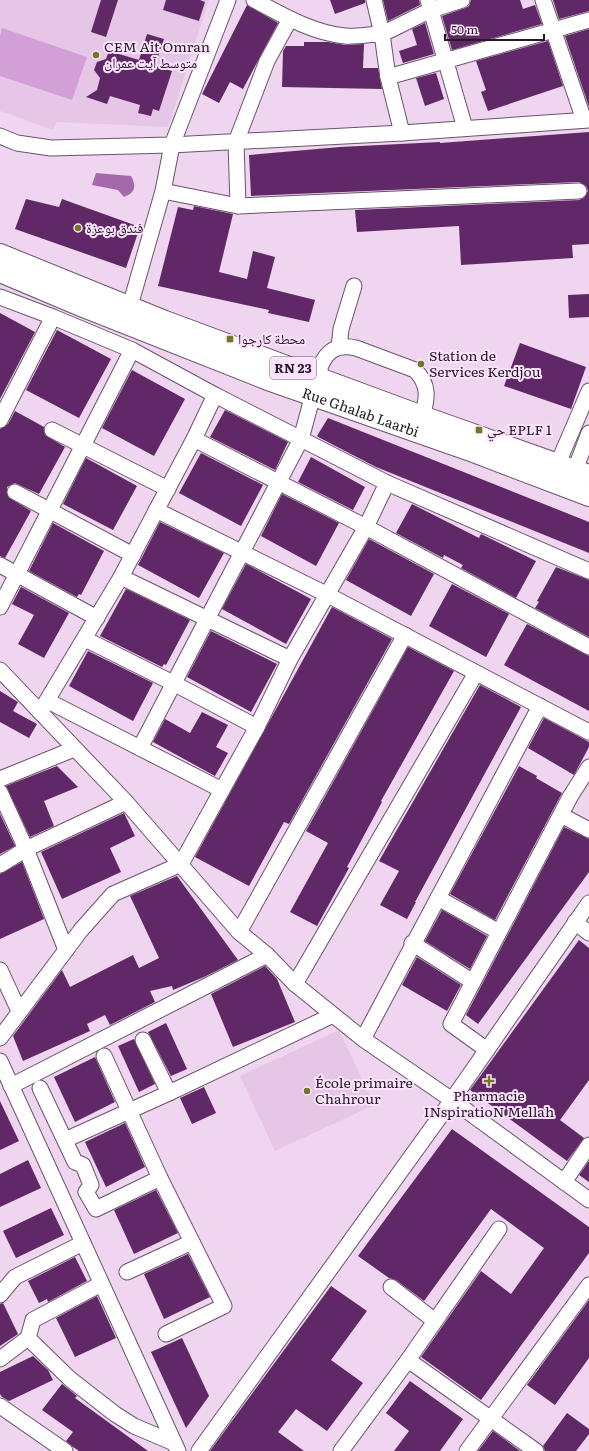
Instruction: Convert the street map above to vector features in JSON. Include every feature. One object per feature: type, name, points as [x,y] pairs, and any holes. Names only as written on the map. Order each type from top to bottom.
[{"type":"main road","name":"Rue Ghalab Laarbi","points":[[0,254],[85,298],[312,396],[574,469]]},
{"type":"main road","name":"Rue Ghalab Laarbi","points":[[0,272],[85,298],[130,306],[318,376],[422,416],[441,431],[589,496]]},
{"type":"street","points":[[130,306],[163,191],[172,145],[228,0]]},
{"type":"street","points":[[254,0],[290,19],[322,31],[345,36],[382,34],[430,5],[462,0]]},
{"type":"street","points":[[374,0],[382,34],[388,77],[402,133]]},
{"type":"street","points":[[0,136],[17,144],[51,148],[172,145],[402,133],[587,120],[543,0]]},
{"type":"street","points":[[430,5],[465,128]]},
{"type":"street","points":[[238,206],[236,142],[267,61],[290,19]]},
{"type":"street","points":[[388,77],[589,20]]},
{"type":"street","points":[[163,191],[238,206],[579,191]]},
{"type":"street","points":[[339,346],[341,328],[354,286]]},
{"type":"street","points":[[0,297],[132,350],[215,395],[387,483],[589,571]]},
{"type":"street","points":[[0,420],[53,317]]},
{"type":"street","points":[[140,748],[301,439],[324,357],[339,346],[348,346],[415,370],[422,377],[426,386],[427,396],[422,416]]},
{"type":"street","points":[[0,607],[132,350]]},
{"type":"street","points":[[574,469],[589,391]]},
{"type":"street","points":[[44,707],[121,577],[194,439],[215,395]]},
{"type":"street","points":[[52,430],[168,489]]},
{"type":"street","points":[[574,469],[589,433]]},
{"type":"street","points":[[194,439],[366,527],[589,647]]},
{"type":"street","points":[[0,1038],[81,930],[113,894],[181,864],[257,727],[290,659],[326,594],[366,527],[387,483]]},
{"type":"street","points":[[15,492],[133,555]]},
{"type":"street","points":[[156,510],[326,594],[589,732]]},
{"type":"street","points":[[0,565],[97,618]]},
{"type":"street","points":[[121,577],[290,659]]},
{"type":"street","points":[[239,932],[405,635]]},
{"type":"street","points":[[85,639],[174,683],[257,727]]},
{"type":"street","points":[[0,670],[44,707],[74,749],[126,802],[239,932],[267,955],[295,984],[363,1039],[452,1100],[589,1200]]},
{"type":"street","points":[[295,984],[476,673]]},
{"type":"street","points":[[363,1039],[412,943],[438,898],[540,706]]},
{"type":"street","points":[[44,707],[140,748],[222,790]]},
{"type":"street","points":[[0,779],[74,749]]},
{"type":"street","points":[[487,1050],[451,1024],[561,815],[589,767]]},
{"type":"street","points":[[0,792],[26,849],[66,950]]},
{"type":"street","points":[[0,865],[26,849],[126,802]]},
{"type":"street","points":[[561,815],[589,830]]},
{"type":"street","points":[[438,898],[500,932]]},
{"type":"street","points":[[199,1451],[452,1100],[589,903]]},
{"type":"street","points":[[575,922],[589,933]]},
{"type":"street","points":[[412,943],[473,982]]},
{"type":"street","points":[[11,1086],[267,955]]},
{"type":"street","points":[[0,970],[20,1011]]},
{"type":"street","points":[[65,1140],[169,1094],[333,1015]]},
{"type":"street","points":[[142,1040],[169,1094]]},
{"type":"street","points":[[104,1056],[160,1178],[224,1306],[166,1334]]},
{"type":"street","points":[[0,1061],[176,1447]]},
{"type":"street","points":[[40,1088],[76,1162],[83,1165],[91,1185],[86,1192],[96,1209],[160,1178]]},
{"type":"street","points":[[564,1182],[589,1145]]},
{"type":"street","points":[[341,1451],[408,1360],[499,1229]]},
{"type":"street","points":[[127,1272],[192,1242]]},
{"type":"street","points":[[0,1295],[14,1277],[83,1243]]},
{"type":"street","points":[[0,1359],[28,1338],[33,1320],[101,1284]]},
{"type":"street","points":[[467,1451],[589,1286]]},
{"type":"street","points":[[391,1287],[435,1322]]},
{"type":"street","points":[[28,1338],[70,1379],[115,1414],[134,1426],[176,1447]]},
{"type":"street","points":[[408,1360],[536,1451]]},
{"type":"street","points":[[0,1406],[65,1451]]},
{"type":"shaded area","name":"CEM Ait Omran متوسط آيت عمران","points":[[0,0],[209,0],[168,127],[57,122],[53,130],[0,111]]},
{"type":"shaded area","points":[[2,28],[87,57],[72,100],[0,76],[0,36]]},
{"type":"shaded area","points":[[96,173],[131,176],[134,183],[134,189],[131,193],[124,197],[118,190],[92,185]]},
{"type":"shaded area","name":"École primaire Chahrour","points":[[339,1030],[374,1105],[275,1151],[240,1076]]},
{"type":"building","points":[[101,0],[118,0],[106,37],[91,32]]},
{"type":"building","points":[[166,0],[200,0],[205,2],[199,21],[163,10]]},
{"type":"building","points":[[330,0],[365,0],[365,3],[335,14]]},
{"type":"building","points":[[383,0],[419,0],[420,5],[388,21]]},
{"type":"building","points":[[471,0],[520,0],[523,9],[535,5],[542,24],[452,50],[442,16],[469,6]]},
{"type":"building","points":[[553,0],[589,0],[589,11],[559,19]]},
{"type":"building","points":[[247,5],[278,23],[243,89],[230,82],[219,103],[202,94]]},
{"type":"building","points":[[425,23],[434,54],[403,63],[399,51],[417,45],[412,29]]},
{"type":"building","points":[[589,29],[589,107],[565,36]]},
{"type":"building","points":[[147,34],[164,39],[155,66],[172,71],[159,111],[153,109],[151,116],[138,113],[140,105],[110,96],[107,104],[86,97],[97,90],[100,78],[94,70],[97,62],[106,59],[109,51],[139,60]]},
{"type":"building","points":[[548,41],[563,86],[488,111],[481,92],[486,90],[476,61]]},
{"type":"building","points":[[304,42],[328,42],[345,45],[364,44],[363,68],[378,68],[382,89],[282,87],[283,51],[286,46],[304,46]]},
{"type":"building","points":[[436,73],[444,99],[425,106],[416,78]]},
{"type":"building","points":[[589,132],[589,244],[572,245],[573,258],[461,265],[459,226],[357,232],[355,210],[579,200],[584,198],[588,191],[586,186],[579,182],[251,196],[249,155],[340,147],[440,143]]},
{"type":"building","name":"فندق بوعزة","points":[[26,199],[59,207],[62,199],[140,227],[126,268],[15,229]]},
{"type":"building","points":[[194,206],[233,214],[219,272],[247,279],[253,251],[275,257],[267,288],[315,300],[309,322],[268,313],[269,310],[158,286],[178,207],[193,210]]},
{"type":"building","points":[[589,294],[589,317],[569,318],[568,295]]},
{"type":"building","points":[[0,313],[35,332],[0,399]]},
{"type":"building","points":[[57,330],[111,359],[79,418],[26,390]]},
{"type":"building","points":[[520,343],[586,367],[571,409],[504,386]]},
{"type":"building","points":[[132,370],[185,399],[154,456],[102,428]]},
{"type":"building","points":[[225,410],[288,442],[275,470],[210,437]]},
{"type":"building","points":[[15,411],[44,427],[45,435],[65,447],[39,494],[15,483],[7,487],[8,497],[31,511],[5,558],[0,556],[0,429],[8,424]]},
{"type":"building","points":[[328,418],[589,522],[589,553],[376,467],[317,436]]},
{"type":"building","points":[[201,453],[263,485],[241,526],[179,493]]},
{"type":"building","points":[[311,457],[365,487],[353,510],[298,482]]},
{"type":"building","points":[[86,458],[137,486],[113,530],[63,504]]},
{"type":"building","points":[[282,494],[339,523],[316,566],[261,536]]},
{"type":"building","points":[[412,504],[479,538],[481,534],[536,561],[516,598],[461,568],[463,565],[444,555],[443,558],[396,533]]},
{"type":"building","points":[[160,522],[224,553],[199,598],[138,565]]},
{"type":"building","points":[[53,523],[104,551],[81,595],[79,594],[77,597],[29,571]]},
{"type":"building","points":[[369,539],[434,574],[411,616],[346,580]]},
{"type":"building","points":[[246,564],[311,599],[286,644],[222,609]]},
{"type":"building","points":[[556,567],[589,580],[589,637],[535,608],[539,602],[537,601]]},
{"type":"building","points":[[452,584],[509,614],[486,657],[429,626]]},
{"type":"building","points":[[21,587],[69,613],[44,658],[18,644],[34,615],[12,604]]},
{"type":"building","points":[[126,589],[190,620],[166,665],[164,664],[162,667],[100,636]]},
{"type":"building","points":[[332,607],[392,639],[289,824],[284,822],[249,886],[195,857]]},
{"type":"building","points":[[527,624],[589,656],[589,711],[504,665]]},
{"type":"building","points":[[211,631],[277,664],[251,712],[187,677]]},
{"type":"building","points":[[408,647],[454,671],[381,801],[382,802],[347,867],[349,868],[317,926],[290,912],[328,843],[306,831]]},
{"type":"building","points":[[88,651],[153,683],[133,721],[69,686]]},
{"type":"building","points":[[480,685],[521,707],[407,919],[380,905],[399,871],[379,861]]},
{"type":"building","points":[[0,691],[18,702],[13,711],[37,724],[29,738],[0,722]]},
{"type":"building","points":[[202,712],[228,725],[216,747],[228,753],[215,776],[153,742],[165,719],[190,733]]},
{"type":"building","points":[[544,718],[589,742],[589,747],[574,775],[528,748]]},
{"type":"building","points":[[57,766],[78,787],[44,801],[54,826],[30,837],[6,786]]},
{"type":"building","points":[[519,766],[562,793],[495,920],[450,894]]},
{"type":"building","points":[[124,813],[135,836],[110,848],[121,872],[62,899],[41,852]]},
{"type":"building","points":[[0,814],[15,846],[0,854]]},
{"type":"building","points":[[564,827],[589,839],[589,872],[478,1024],[466,1015]]},
{"type":"building","points":[[22,862],[44,919],[0,939],[0,874]]},
{"type":"building","points":[[177,876],[238,960],[173,990],[172,986],[150,991],[155,1002],[110,1025],[105,1015],[87,1024],[90,1031],[23,1061],[13,1036],[62,970],[70,987],[133,955],[139,968],[159,958],[130,896]]},
{"type":"building","points":[[442,910],[487,936],[470,969],[425,941]]},
{"type":"building","points":[[579,940],[589,948],[589,1080],[560,1120],[584,1138],[567,1161],[470,1090]]},
{"type":"building","points":[[417,957],[461,985],[447,1011],[402,985]]},
{"type":"building","points":[[265,966],[277,979],[295,1022],[233,1047],[211,994]]},
{"type":"building","points":[[166,1023],[187,1069],[171,1076],[148,1032]]},
{"type":"building","points":[[134,1039],[155,1084],[139,1092],[118,1046]]},
{"type":"building","points":[[95,1057],[115,1102],[75,1122],[54,1077]]},
{"type":"building","points":[[204,1087],[216,1113],[192,1124],[180,1098]]},
{"type":"building","points":[[0,1101],[19,1141],[0,1150]]},
{"type":"building","points":[[125,1123],[145,1167],[106,1187],[85,1142]]},
{"type":"building","points":[[452,1129],[589,1227],[589,1253],[481,1400],[421,1357],[481,1271],[511,1294],[544,1248],[491,1209],[424,1301],[396,1280],[389,1278],[358,1256]]},
{"type":"building","points":[[28,1160],[41,1188],[0,1207],[0,1174]]},
{"type":"building","points":[[589,1161],[589,1182],[579,1175]]},
{"type":"building","points":[[156,1190],[178,1233],[134,1254],[114,1210]]},
{"type":"building","points":[[51,1208],[64,1235],[16,1258],[3,1231]]},
{"type":"building","points":[[188,1254],[210,1297],[164,1319],[144,1274]]},
{"type":"building","points":[[75,1257],[87,1281],[48,1302],[47,1299],[39,1303],[28,1281]]},
{"type":"building","points":[[331,1286],[367,1311],[331,1360],[363,1383],[327,1431],[296,1409],[278,1432],[304,1451],[210,1451]]},
{"type":"building","points":[[97,1296],[116,1338],[75,1357],[56,1318]]},
{"type":"building","points":[[589,1300],[589,1358],[555,1405],[527,1385]]},
{"type":"building","points":[[3,1303],[18,1334],[0,1346],[0,1304]]},
{"type":"building","points":[[182,1338],[209,1396],[186,1428],[151,1352]]},
{"type":"building","points":[[33,1356],[48,1370],[53,1380],[9,1401],[2,1397],[0,1394],[0,1372]]},
{"type":"building","points":[[410,1381],[463,1419],[440,1451],[394,1451],[409,1431],[386,1413]]},
{"type":"building","points":[[62,1384],[77,1396],[75,1398],[148,1451],[79,1451],[73,1447],[66,1441],[73,1432],[42,1410]]},
{"type":"building","points":[[567,1413],[589,1429],[589,1434],[576,1451],[545,1451],[543,1446]]},
{"type":"building","points":[[493,1431],[520,1451],[478,1451]]},
{"type":"place","name":"CEM Ait Omran متوسط آيت عمران","points":[[96,55]]},
{"type":"place","name":"فندق بوعزة","points":[[78,228]]},
{"type":"place","name":"محطة كارجوا","points":[[230,339]]},
{"type":"place","name":"Station de Services Kerdjou","points":[[421,364]]},
{"type":"place","name":"حي EPLF 1","points":[[479,430]]},
{"type":"place","name":"Pharmacie INspiratioN Mellah","points":[[489,1081]]},
{"type":"place","name":"École primaire Chahrour","points":[[307,1091]]}]
